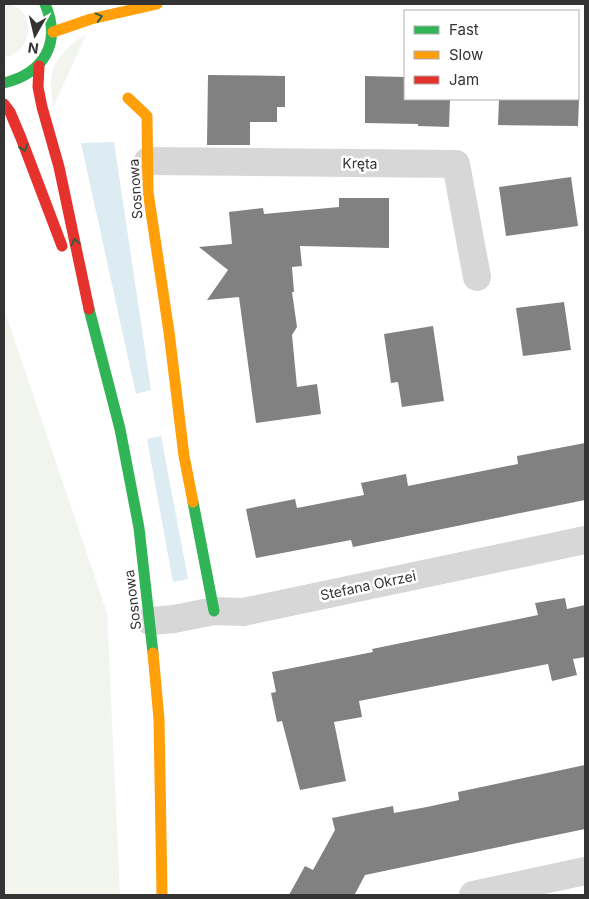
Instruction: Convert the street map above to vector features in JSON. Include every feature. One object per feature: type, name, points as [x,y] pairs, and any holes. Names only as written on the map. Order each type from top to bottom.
[{"type":"street","points":[[4,83],[18,80],[29,74],[46,56],[53,32],[52,20],[45,4]]},
{"type":"street","points":[[53,32],[91,19],[157,4]]},
{"type":"street","name":"Sosnowa","points":[[38,66],[38,87],[41,101],[59,167],[88,307],[120,429],[139,528],[159,719],[162,895]]},
{"type":"street","name":"Sosnowa","points":[[128,98],[147,116],[148,192],[169,332],[184,456],[214,611]]},
{"type":"street","name":"Sosnowa","points":[[4,104],[10,112],[21,138],[88,307]]},
{"type":"street","name":"Kręta","points":[[148,161],[456,164],[478,277]]},
{"type":"street","name":"Stefana Okrzei","points":[[150,621],[174,619],[214,611],[243,612],[585,540]]},
{"type":"street","points":[[473,895],[585,871]]},
{"type":"shaded area","points":[[4,4],[15,6],[22,12],[27,20],[28,29],[22,47],[14,54],[4,57]]},
{"type":"shaded area","points":[[86,35],[53,107],[51,78],[55,65],[69,47]]},
{"type":"shaded area","points":[[114,142],[151,390],[136,394],[81,143]]},
{"type":"shaded area","points":[[4,309],[107,613],[120,895],[4,895]]},
{"type":"shaded area","points":[[161,436],[188,579],[173,582],[147,439]]},
{"type":"building","points":[[208,75],[285,76],[285,107],[277,107],[277,122],[250,122],[250,145],[207,145]]},
{"type":"building","points":[[365,76],[404,77],[404,100],[450,100],[449,127],[418,126],[418,124],[365,123]]},
{"type":"building","points":[[499,100],[579,100],[578,126],[498,125]]},
{"type":"building","points":[[571,177],[578,226],[506,236],[499,187]]},
{"type":"building","points":[[339,198],[389,198],[389,248],[300,246],[302,266],[292,267],[294,292],[292,292],[297,327],[292,335],[297,387],[317,384],[321,414],[256,423],[239,297],[207,300],[228,270],[199,247],[232,244],[229,212],[263,208],[264,214],[339,207]]},
{"type":"building","points":[[564,302],[571,350],[523,356],[516,308]]},
{"type":"building","points":[[433,326],[444,401],[402,407],[398,382],[391,383],[384,334]]},
{"type":"building","points":[[585,443],[585,500],[353,547],[351,540],[256,558],[246,509],[295,499],[297,508],[364,495],[361,483],[406,474],[408,486],[518,464],[517,456]]},
{"type":"building","points":[[565,598],[567,609],[585,605],[585,657],[573,659],[577,675],[552,681],[548,664],[359,701],[362,717],[334,722],[346,781],[300,790],[282,721],[277,722],[271,693],[276,692],[272,672],[373,652],[372,649],[538,615],[535,603]]},
{"type":"building","points":[[585,765],[585,829],[365,875],[355,894],[358,895],[289,895],[305,866],[313,870],[335,830],[332,818],[393,806],[394,813],[427,807],[459,800],[458,792]]},
{"type":"traffic: fast","points":[[4,83],[30,72],[46,54],[50,43],[51,31],[50,18],[45,4]]},
{"type":"traffic: fast","points":[[89,309],[120,429],[139,528],[153,653]]},
{"type":"traffic: fast","points":[[193,502],[214,611]]},
{"type":"traffic: slow","points":[[53,32],[91,19],[157,4]]},
{"type":"traffic: slow","points":[[128,98],[147,116],[148,192],[169,332],[184,456],[193,502]]},
{"type":"traffic: slow","points":[[153,653],[159,719],[162,895]]},
{"type":"traffic: jam","points":[[39,66],[38,87],[42,107],[59,167],[89,309]]},
{"type":"traffic: jam","points":[[4,104],[10,112],[21,138],[62,246]]}]
